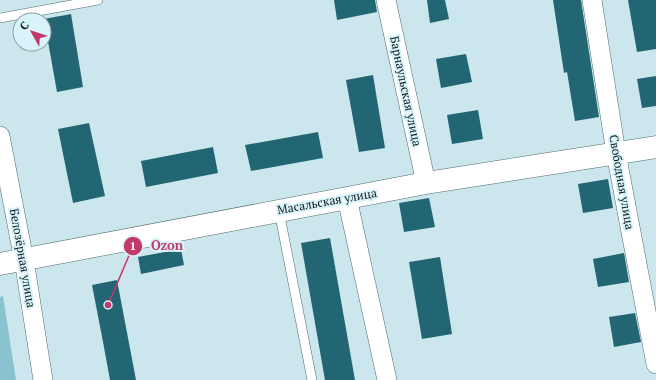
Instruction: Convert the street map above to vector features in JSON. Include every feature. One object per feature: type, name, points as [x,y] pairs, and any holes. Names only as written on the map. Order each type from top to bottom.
[{"type":"street","name":"Барнаульская улица","points":[[386,0],[426,182]]},
{"type":"street","name":"Свободная улица","points":[[592,0],[616,153],[656,364]]},
{"type":"street","name":"Белозёрная улица","points":[[0,136],[24,260],[43,380]]},
{"type":"street","name":"Масальская улица","points":[[0,264],[426,182],[656,146]]},
{"type":"street","points":[[346,198],[387,380]]},
{"type":"lane","points":[[0,18],[98,0]]},
{"type":"lane","points":[[279,210],[312,380]]},
{"type":"shaded area","points":[[3,296],[16,380],[0,380],[0,297]]},
{"type":"building","points":[[334,0],[375,0],[377,12],[337,20]]},
{"type":"building","points":[[427,0],[445,0],[449,19],[430,23]]},
{"type":"building","points":[[553,0],[581,0],[599,117],[575,121],[567,72],[564,73]]},
{"type":"building","points":[[628,0],[656,0],[656,49],[637,52]]},
{"type":"building","points":[[71,14],[83,87],[57,92],[50,52],[52,52],[52,18]]},
{"type":"building","points":[[466,54],[472,82],[441,88],[436,59]]},
{"type":"building","points":[[373,75],[385,148],[359,152],[346,80]]},
{"type":"building","points":[[656,76],[656,106],[642,108],[637,79]]},
{"type":"building","points":[[478,110],[483,139],[452,144],[447,115]]},
{"type":"building","points":[[89,123],[105,196],[73,203],[58,129]]},
{"type":"building","points":[[318,132],[323,158],[251,171],[245,145]]},
{"type":"building","points":[[213,147],[218,173],[146,187],[141,161]]},
{"type":"building","points":[[608,179],[613,208],[583,213],[578,184]]},
{"type":"building","points":[[429,198],[435,227],[404,232],[399,203]]},
{"type":"building","points":[[330,238],[355,380],[325,380],[301,243]]},
{"type":"building","points":[[181,249],[184,265],[141,274],[138,257]]},
{"type":"building","points":[[624,253],[629,282],[598,287],[593,259]]},
{"type":"building","points":[[440,257],[452,334],[422,339],[409,262]]},
{"type":"building","points":[[117,280],[136,380],[110,380],[92,285]]},
{"type":"building","points":[[635,313],[641,342],[614,347],[609,317]]},
{"type":"place","name":"Ozon","points":[[108,305]]}]
